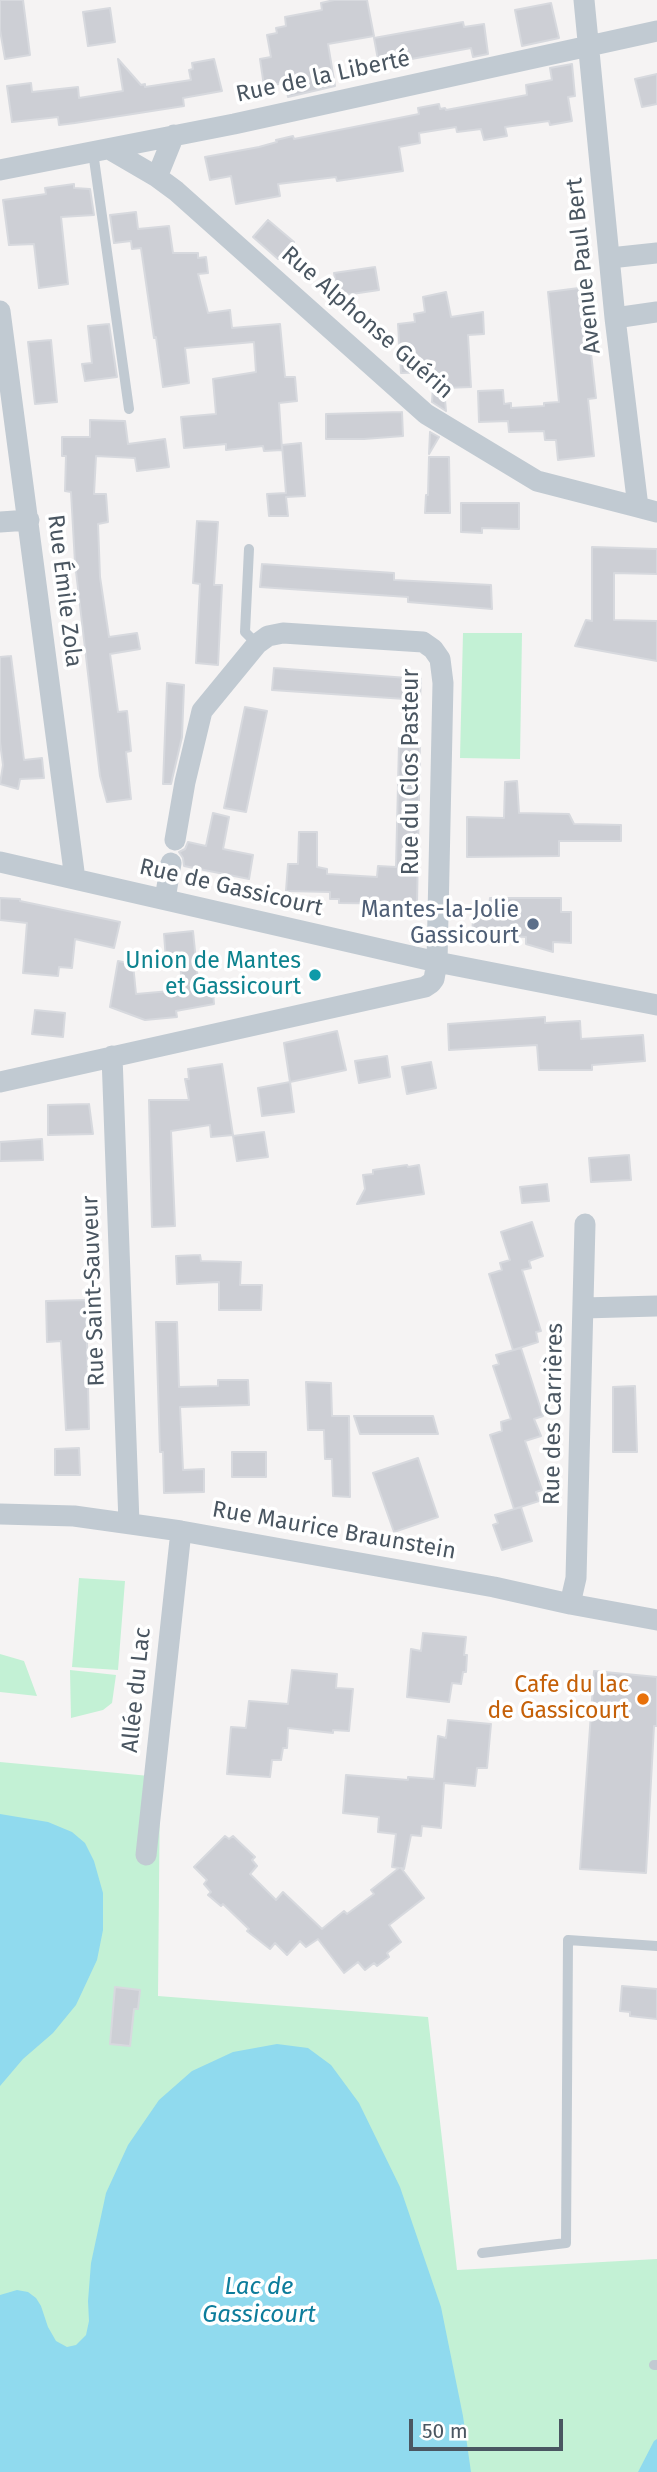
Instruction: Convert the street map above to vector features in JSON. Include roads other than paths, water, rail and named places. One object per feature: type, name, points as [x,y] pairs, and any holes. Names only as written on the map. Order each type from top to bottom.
[{"type":"street","name":"Avenue Paul Bert","points":[[584,0],[615,318],[648,510]]},
{"type":"street","name":"Rue de la Liberté","points":[[0,170],[101,151],[657,31]]},
{"type":"street","points":[[157,177],[174,135]]},
{"type":"street","name":"Rue Alphonse Guérin","points":[[101,151],[157,177],[250,255],[426,414],[537,481],[648,510]]},
{"type":"street","points":[[610,258],[657,253]]},
{"type":"street","name":"Rue Émile Zola","points":[[0,311],[75,879]]},
{"type":"street","points":[[615,318],[657,312]]},
{"type":"street","points":[[0,522],[29,520]]},
{"type":"street","name":"Rue du Clos Pasteur","points":[[257,644],[268,636],[283,633],[423,642],[440,659],[443,683],[437,962]]},
{"type":"street","points":[[175,839],[202,711],[257,644]]},
{"type":"street","name":"Rue de Gassicourt","points":[[0,862],[437,962],[657,1004]]},
{"type":"street","points":[[165,899],[172,863]]},
{"type":"street","points":[[0,1082],[425,987],[434,979],[437,962]]},
{"type":"street","name":"Rue Saint-Sauveur","points":[[112,1056],[129,1523]]},
{"type":"street","name":"Rue des Carrières","points":[[570,1604],[576,1578],[585,1224]]},
{"type":"street","points":[[583,1308],[657,1307]]},
{"type":"street","name":"Rue Maurice Braunstein","points":[[0,1514],[74,1516],[181,1531],[481,1584],[657,1620]]},
{"type":"street","name":"Allée du Lac","points":[[146,1855],[181,1531]]},
{"type":"lane","points":[[101,151],[130,409]]},
{"type":"lane","points":[[249,548],[245,632],[257,644]]},
{"type":"lane","points":[[482,2253],[566,2243],[568,1941],[657,1946]]},
{"type":"water","points":[[0,1814],[48,1822],[72,1832],[85,1843],[94,1861],[103,1893],[103,1930],[97,1960],[76,2005],[53,2033],[23,2059],[0,2086]]},
{"type":"water","name":"Lac de Gassicourt","points":[[277,2044],[308,2048],[331,2065],[359,2103],[400,2187],[441,2307],[463,2416],[471,2472],[0,2472],[0,2295],[17,2290],[28,2292],[41,2306],[56,2341],[67,2347],[76,2345],[86,2335],[89,2321],[91,2263],[106,2193],[128,2145],[159,2100],[192,2071],[233,2052]]},
{"type":"water","points":[[657,2439],[657,2472],[638,2472],[654,2441]]},
{"type":"place","name":"Mantes-la-Jolie Gassicourt","points":[[533,924]]},
{"type":"place","name":"Union de Mantes et Gassicourt","points":[[315,975]]},
{"type":"place","name":"Cafe du lac de Gassicourt","points":[[643,1699]]}]
